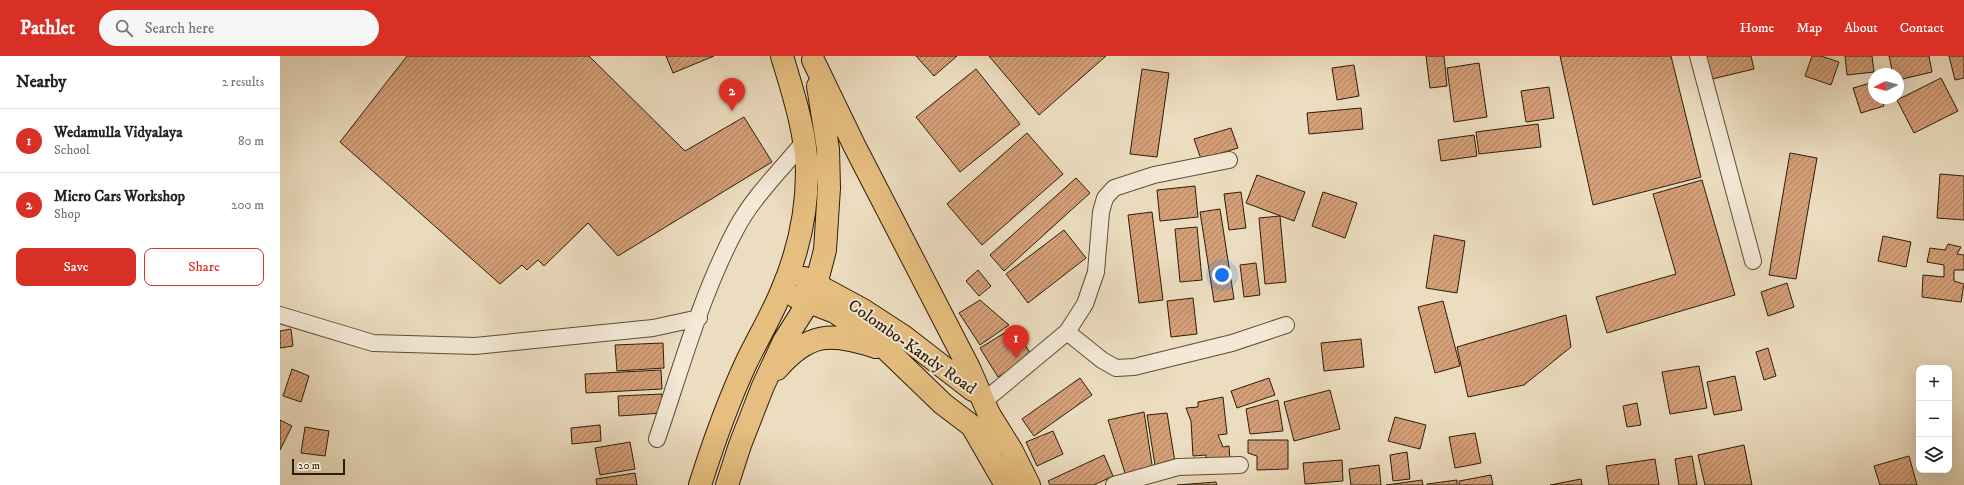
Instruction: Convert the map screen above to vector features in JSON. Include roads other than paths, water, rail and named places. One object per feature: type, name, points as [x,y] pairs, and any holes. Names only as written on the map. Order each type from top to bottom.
[{"type":"highway","points":[[700,485],[715,438],[746,364],[782,290],[790,270],[803,216],[807,171],[798,110],[782,56]]},
{"type":"highway","points":[[727,485],[740,445],[763,386],[784,341],[812,294],[825,250],[829,188],[828,149],[813,58]]},
{"type":"highway","points":[[813,58],[854,145],[969,368],[982,397]]},
{"type":"highway","name":"Colombo-Kandy Road","points":[[790,270],[812,294],[835,312],[865,332],[887,350],[943,404],[972,426],[1006,485]]},
{"type":"highway","name":"Colombo-Kandy Road","points":[[782,290],[812,294],[864,310],[903,336],[982,397],[989,414],[1012,451],[1029,485]]},
{"type":"highway","points":[[763,386],[791,353],[804,344],[835,337],[856,340],[887,350]]},
{"type":"street","points":[[1698,56],[1753,261]]},
{"type":"street","points":[[657,440],[713,277],[737,228],[765,188],[803,143]]},
{"type":"street","points":[[982,397],[1067,332],[1085,304],[1096,272],[1101,212],[1106,198],[1114,188],[1154,175],[1229,160]]},
{"type":"street","points":[[280,316],[373,343],[475,346],[653,328],[699,318]]},
{"type":"street","points":[[1067,332],[1102,360],[1116,368],[1134,367],[1232,343],[1286,324]]},
{"type":"street","points":[[1114,485],[1178,467],[1240,465]]},
{"type":"place","name":"Micro Cars Workshop","points":[[732,111]]},
{"type":"place","name":"Wedamulla Vidyalaya","points":[[1016,358]]}]
